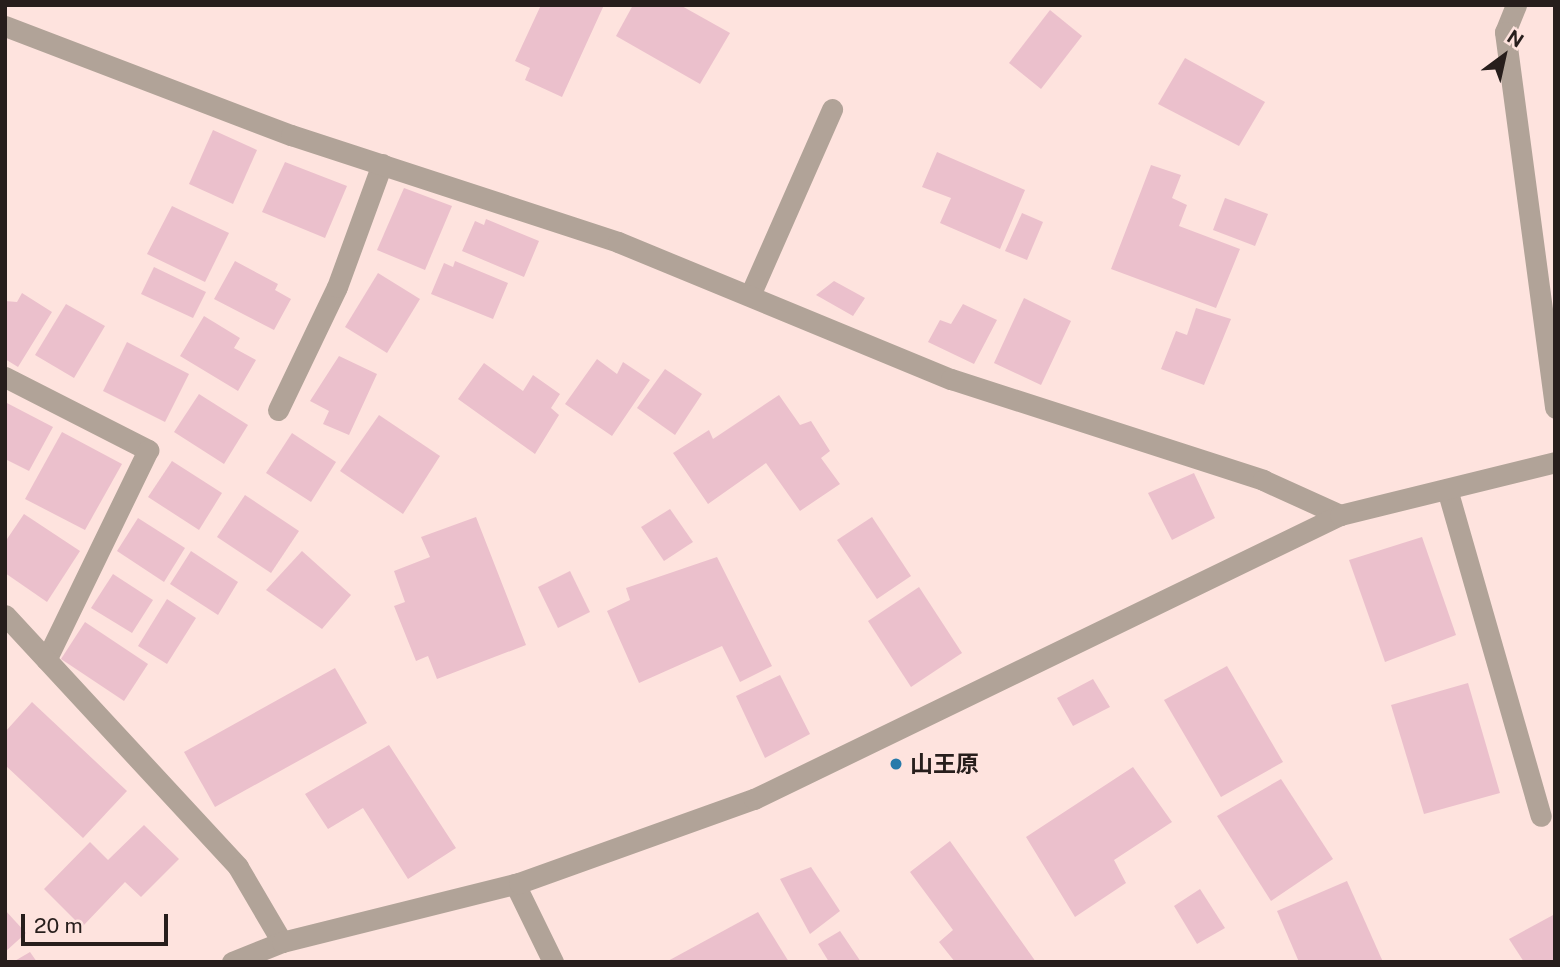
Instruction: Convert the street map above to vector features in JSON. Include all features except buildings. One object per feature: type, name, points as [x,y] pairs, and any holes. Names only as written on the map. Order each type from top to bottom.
[{"type":"street","points":[[1516,5],[1505,32],[1555,408]]},
{"type":"street","points":[[5,26],[383,164],[751,293],[951,379],[1263,480],[1340,515]]},
{"type":"street","points":[[751,293],[832,109]]},
{"type":"street","points":[[278,410],[337,287],[383,164]]},
{"type":"street","points":[[5,377],[148,450],[46,660]]},
{"type":"street","points":[[232,962],[282,942],[514,884],[754,799],[1340,515],[1555,463]]},
{"type":"street","points":[[1447,489],[1541,816]]},
{"type":"street","points":[[5,615],[238,867],[282,942]]},
{"type":"street","points":[[514,884],[553,962]]},
{"type":"place","name":"山王原","points":[[896,764]]}]
